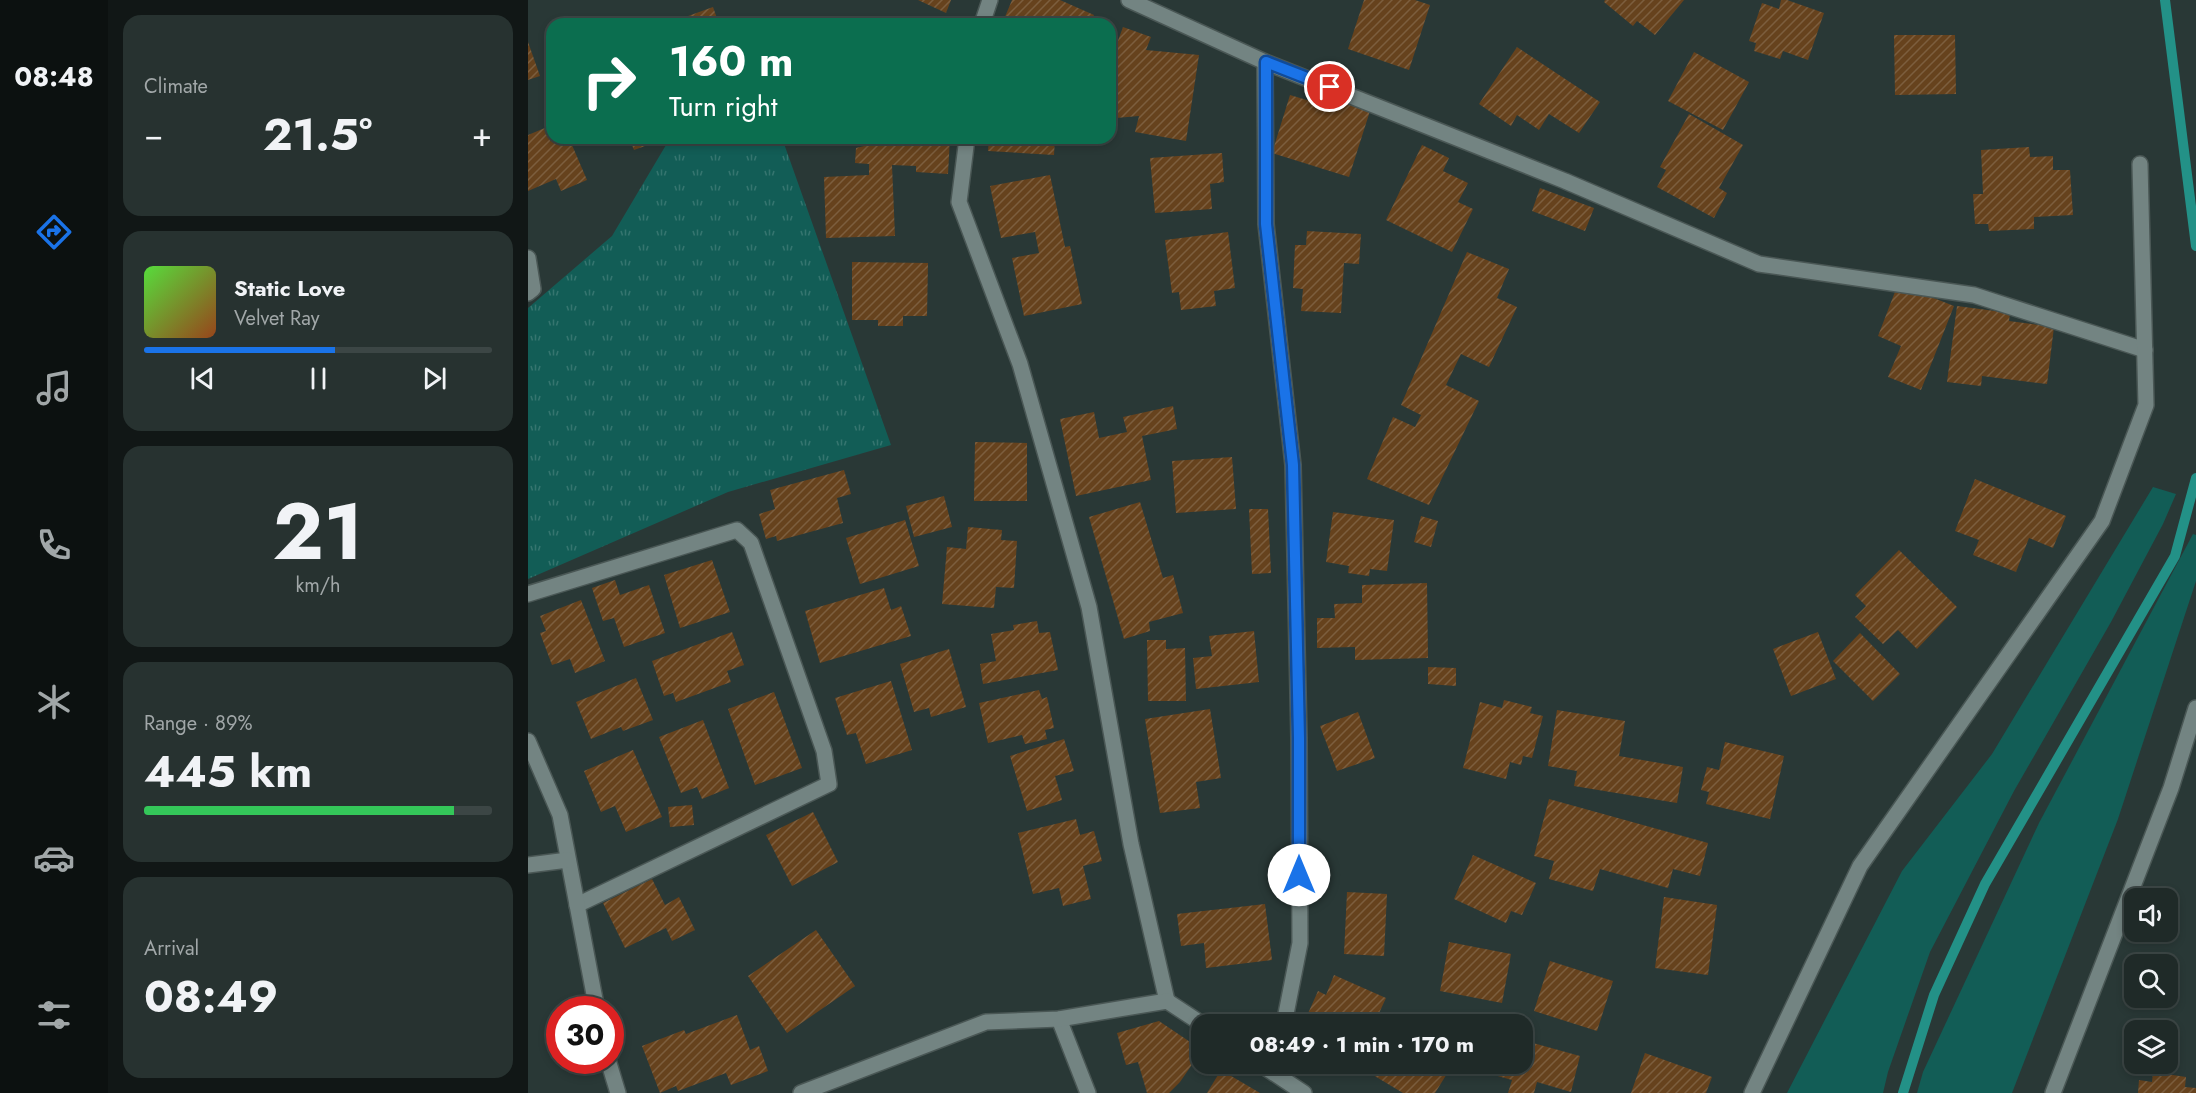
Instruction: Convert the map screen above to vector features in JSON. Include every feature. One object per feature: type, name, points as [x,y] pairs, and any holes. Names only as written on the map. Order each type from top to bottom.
[{"type":"street","points":[[984,18],[990,0]]},
{"type":"street","points":[[1128,0],[1266,62],[1565,181],[1759,264],[1974,295],[2145,350]]},
{"type":"street","points":[[1266,62],[1266,224],[1293,465],[1298,691],[1300,943],[1286,1014]]},
{"type":"street","points":[[966,144],[959,202],[1020,364],[1089,607],[1131,844],[1167,1001]]},
{"type":"street","points":[[1752,1093],[1860,866],[2102,521],[2146,405],[2140,164]]},
{"type":"street","points":[[528,258],[532,289],[528,293]]},
{"type":"street","points":[[528,594],[737,530],[751,543],[824,751],[829,784],[577,905]]},
{"type":"street","points":[[2053,1093],[2171,788],[2196,708]]},
{"type":"street","points":[[528,741],[560,815],[594,996]]},
{"type":"street","points":[[528,865],[568,860]]},
{"type":"street","points":[[801,1093],[986,1022],[1059,1019],[1167,1001],[1191,1017]]},
{"type":"street","points":[[1059,1019],[1088,1093]]},
{"type":"street","points":[[612,1074],[618,1093]]},
{"type":"street","points":[[1282,1074],[1304,1093]]},
{"type":"green space","points":[[784,144],[891,445],[728,492],[528,579],[528,308],[612,236],[666,145]]},
{"type":"green space","points":[[2153,487],[2176,494],[2163,524],[2111,622],[2014,791],[1930,952],[1888,1072],[1883,1093],[1787,1093],[1902,871],[1992,754]]},
{"type":"green space","points":[[2193,534],[2196,535],[2196,581],[2118,819],[2012,1093],[1917,1093],[1923,1072],[2039,823]]},
{"type":"building","points":[[918,0],[951,0],[946,13]]},
{"type":"building","points":[[1012,0],[1060,0],[1094,15],[1093,18],[1004,18]]},
{"type":"building","points":[[1364,0],[1415,0],[1430,5],[1409,70],[1348,49]]},
{"type":"building","points":[[1605,0],[1684,0],[1655,35],[1637,21],[1633,26],[1604,2]]},
{"type":"building","points":[[1781,0],[1824,13],[1808,60],[1783,51],[1780,59],[1754,51],[1756,43],[1749,41],[1762,3],[1779,9]]},
{"type":"building","points":[[713,7],[717,18],[683,18]]},
{"type":"building","points":[[1123,27],[1151,37],[1146,50],[1199,55],[1186,141],[1135,132],[1139,116],[1116,118],[1116,46]]},
{"type":"building","points":[[1894,35],[1955,35],[1956,94],[1895,95]]},
{"type":"building","points":[[528,42],[540,76],[528,80]]},
{"type":"building","points":[[1517,47],[1600,102],[1579,133],[1549,114],[1539,130],[1517,115],[1511,126],[1479,104]]},
{"type":"building","points":[[1694,52],[1749,82],[1723,130],[1668,101]]},
{"type":"building","points":[[1290,95],[1337,109],[1339,101],[1370,111],[1349,177],[1272,153]]},
{"type":"building","points":[[1689,114],[1743,145],[1719,188],[1727,193],[1714,218],[1657,187],[1666,170],[1660,167]]},
{"type":"building","points":[[546,128],[546,144],[572,144],[587,180],[561,191],[556,179],[528,191],[528,135]]},
{"type":"building","points":[[632,144],[651,144],[634,150]]},
{"type":"building","points":[[950,144],[948,174],[916,172],[916,166],[892,165],[895,236],[826,238],[824,177],[869,175],[869,164],[855,163],[856,148],[868,145]]},
{"type":"building","points":[[989,144],[1055,144],[1054,155],[988,151]]},
{"type":"building","points":[[1422,145],[1449,158],[1443,171],[1468,183],[1458,202],[1473,209],[1452,252],[1386,220]]},
{"type":"building","points":[[2029,147],[2030,157],[2053,156],[2053,170],[2070,170],[2073,215],[2034,217],[2034,229],[1989,231],[1988,224],[1975,224],[1973,194],[1983,194],[1981,150]]},
{"type":"building","points":[[1222,153],[1224,182],[1210,184],[1212,209],[1155,213],[1150,158]]},
{"type":"building","points":[[1050,175],[1065,247],[1070,246],[1082,304],[1024,316],[1012,258],[1039,253],[1035,232],[1001,238],[990,186]]},
{"type":"building","points":[[1540,188],[1594,208],[1585,231],[1532,211]]},
{"type":"building","points":[[1307,231],[1361,234],[1359,264],[1344,263],[1341,313],[1301,311],[1303,289],[1293,288],[1295,245],[1306,245]]},
{"type":"building","points":[[1228,232],[1235,288],[1214,291],[1216,306],[1181,310],[1179,292],[1172,293],[1165,240]]},
{"type":"building","points":[[1467,252],[1509,269],[1497,298],[1517,307],[1489,367],[1461,354],[1446,385],[1479,401],[1429,505],[1367,479],[1393,417],[1415,427],[1421,415],[1401,405]]},
{"type":"building","points":[[852,262],[928,263],[927,316],[903,316],[903,326],[878,326],[878,320],[852,320]]},
{"type":"building","points":[[1898,284],[1954,306],[1921,390],[1888,377],[1901,346],[1878,336]]},
{"type":"building","points":[[1957,306],[2010,313],[2009,321],[2054,327],[2047,384],[1982,376],[1981,386],[1947,382]]},
{"type":"building","points":[[1173,406],[1177,429],[1142,436],[1151,480],[1076,496],[1060,419],[1094,412],[1099,438],[1127,432],[1123,417]]},
{"type":"building","points":[[975,442],[1027,443],[1027,501],[974,501]]},
{"type":"building","points":[[1232,457],[1236,509],[1176,513],[1172,461]]},
{"type":"building","points":[[844,470],[851,494],[837,498],[843,523],[777,541],[776,536],[766,539],[759,514],[775,509],[770,490]]},
{"type":"building","points":[[1975,479],[2066,516],[2053,548],[2029,538],[2016,572],[1973,555],[1979,540],[1955,531]]},
{"type":"building","points":[[944,496],[952,527],[914,537],[906,506]]},
{"type":"building","points":[[1140,502],[1163,578],[1173,575],[1183,613],[1149,622],[1150,631],[1124,639],[1089,517]]},
{"type":"building","points":[[1249,509],[1268,509],[1271,573],[1252,574]]},
{"type":"building","points":[[1333,512],[1394,520],[1387,571],[1370,569],[1369,576],[1348,573],[1349,566],[1326,562]]},
{"type":"building","points":[[1421,516],[1438,521],[1431,547],[1414,542]]},
{"type":"building","points":[[905,520],[919,566],[860,584],[846,538]]},
{"type":"building","points":[[968,527],[1002,530],[1001,540],[1017,541],[1014,588],[996,587],[994,608],[942,604],[947,547],[966,549]]},
{"type":"building","points":[[1899,550],[1957,607],[1917,649],[1898,630],[1883,644],[1855,617],[1866,606],[1855,595]]},
{"type":"building","points":[[712,560],[730,612],[680,628],[664,575]]},
{"type":"building","points":[[615,580],[620,595],[649,585],[665,633],[624,647],[614,618],[603,621],[592,588]]},
{"type":"building","points":[[1427,583],[1428,658],[1355,660],[1355,647],[1317,648],[1317,618],[1335,618],[1334,604],[1362,603],[1362,585]]},
{"type":"building","points":[[884,588],[891,610],[901,606],[911,636],[820,663],[805,611]]},
{"type":"building","points":[[581,600],[605,661],[575,673],[570,659],[552,665],[540,633],[546,631],[540,616]]},
{"type":"building","points":[[1037,621],[1039,633],[1050,632],[1058,670],[983,684],[980,664],[996,661],[991,634],[1014,630],[1013,625]]},
{"type":"building","points":[[1254,631],[1259,682],[1196,689],[1193,658],[1212,656],[1209,636]]},
{"type":"building","points":[[732,632],[744,665],[727,671],[731,682],[676,702],[673,693],[664,696],[652,661]]},
{"type":"building","points":[[1818,632],[1836,679],[1791,696],[1773,649]]},
{"type":"building","points":[[1860,633],[1900,674],[1873,701],[1833,661]]},
{"type":"building","points":[[1147,640],[1166,640],[1166,649],[1185,648],[1186,701],[1148,701]]},
{"type":"building","points":[[949,649],[966,707],[931,717],[929,708],[914,712],[900,664]]},
{"type":"building","points":[[1428,667],[1456,668],[1456,686],[1428,684]]},
{"type":"building","points":[[636,678],[653,720],[623,731],[621,727],[591,739],[576,702]]},
{"type":"building","points":[[891,681],[912,750],[866,764],[856,733],[847,735],[835,698]]},
{"type":"building","points":[[1039,690],[1042,699],[1047,697],[1054,728],[1045,730],[1047,739],[1025,744],[1022,735],[988,743],[979,703]]},
{"type":"building","points":[[774,692],[802,768],[755,785],[728,709]]},
{"type":"building","points":[[1504,700],[1532,707],[1530,713],[1543,716],[1532,758],[1523,756],[1521,765],[1510,762],[1506,779],[1463,768],[1480,702],[1502,708]]},
{"type":"building","points":[[1210,709],[1221,778],[1196,782],[1200,808],[1160,813],[1145,719]]},
{"type":"building","points":[[1557,710],[1625,721],[1619,756],[1683,767],[1677,803],[1574,786],[1577,771],[1548,766]]},
{"type":"building","points":[[1358,712],[1375,758],[1337,771],[1320,726]]},
{"type":"building","points":[[703,720],[729,788],[702,799],[697,787],[681,793],[659,737]]},
{"type":"building","points":[[1064,739],[1074,771],[1055,776],[1062,800],[1027,811],[1010,756]]},
{"type":"building","points":[[1725,742],[1784,756],[1770,819],[1706,804],[1709,792],[1701,790],[1707,767],[1719,770]]},
{"type":"building","points":[[633,750],[662,817],[626,832],[615,806],[601,812],[584,771]]},
{"type":"building","points":[[1549,799],[1708,843],[1700,876],[1673,869],[1668,888],[1600,869],[1593,891],[1549,879],[1554,861],[1534,856]]},
{"type":"building","points":[[692,805],[694,825],[670,827],[668,807]]},
{"type":"building","points":[[813,812],[838,862],[792,886],[766,835]]},
{"type":"building","points":[[1076,819],[1080,835],[1094,831],[1102,861],[1083,866],[1091,899],[1063,906],[1059,888],[1033,894],[1018,833]]},
{"type":"building","points":[[1473,855],[1536,883],[1522,915],[1511,911],[1506,923],[1454,899]]},
{"type":"building","points":[[652,879],[665,905],[679,897],[695,930],[672,941],[666,928],[625,948],[603,903]]},
{"type":"building","points":[[1347,892],[1387,894],[1384,956],[1344,954]]},
{"type":"building","points":[[1664,897],[1717,905],[1708,975],[1655,968]]},
{"type":"building","points":[[1265,904],[1272,960],[1206,968],[1204,943],[1181,946],[1177,914]]},
{"type":"building","points":[[816,930],[855,986],[787,1033],[748,976]]},
{"type":"building","points":[[1449,942],[1511,954],[1502,1003],[1440,991]]},
{"type":"building","points":[[1550,961],[1613,981],[1597,1031],[1534,1011]]},
{"type":"building","points":[[1334,975],[1386,998],[1379,1014],[1308,1014],[1318,991],[1326,995]]},
{"type":"building","points":[[737,1015],[750,1050],[759,1046],[768,1071],[731,1085],[726,1073],[678,1091],[676,1086],[660,1093],[642,1046],[684,1030],[686,1034]]},
{"type":"building","points":[[1159,1021],[1191,1043],[1191,1066],[1169,1093],[1147,1093],[1138,1062],[1126,1065],[1117,1033]]},
{"type":"building","points":[[1533,1043],[1580,1056],[1571,1092],[1537,1082],[1534,1093],[1508,1093],[1512,1080],[1494,1075],[1533,1074]]},
{"type":"building","points":[[1645,1053],[1712,1077],[1706,1093],[1631,1093]]},
{"type":"building","points":[[1219,1074],[1228,1074],[1260,1093],[1207,1093]]},
{"type":"building","points":[[1371,1074],[1447,1074],[1435,1093],[1403,1093]]},
{"type":"building","points":[[2153,1074],[2186,1077],[2185,1087],[2196,1088],[2196,1093],[2138,1093],[2139,1080],[2152,1082]]},
{"type":"waterway","points":[[2165,0],[2196,246]]},
{"type":"waterway","points":[[1903,1093],[1934,995],[1985,884],[2175,556],[2196,478]]},
{"type":"route","points":[[1299,875],[1299,738],[1293,465],[1266,224],[1266,62],[1330,87]]}]
